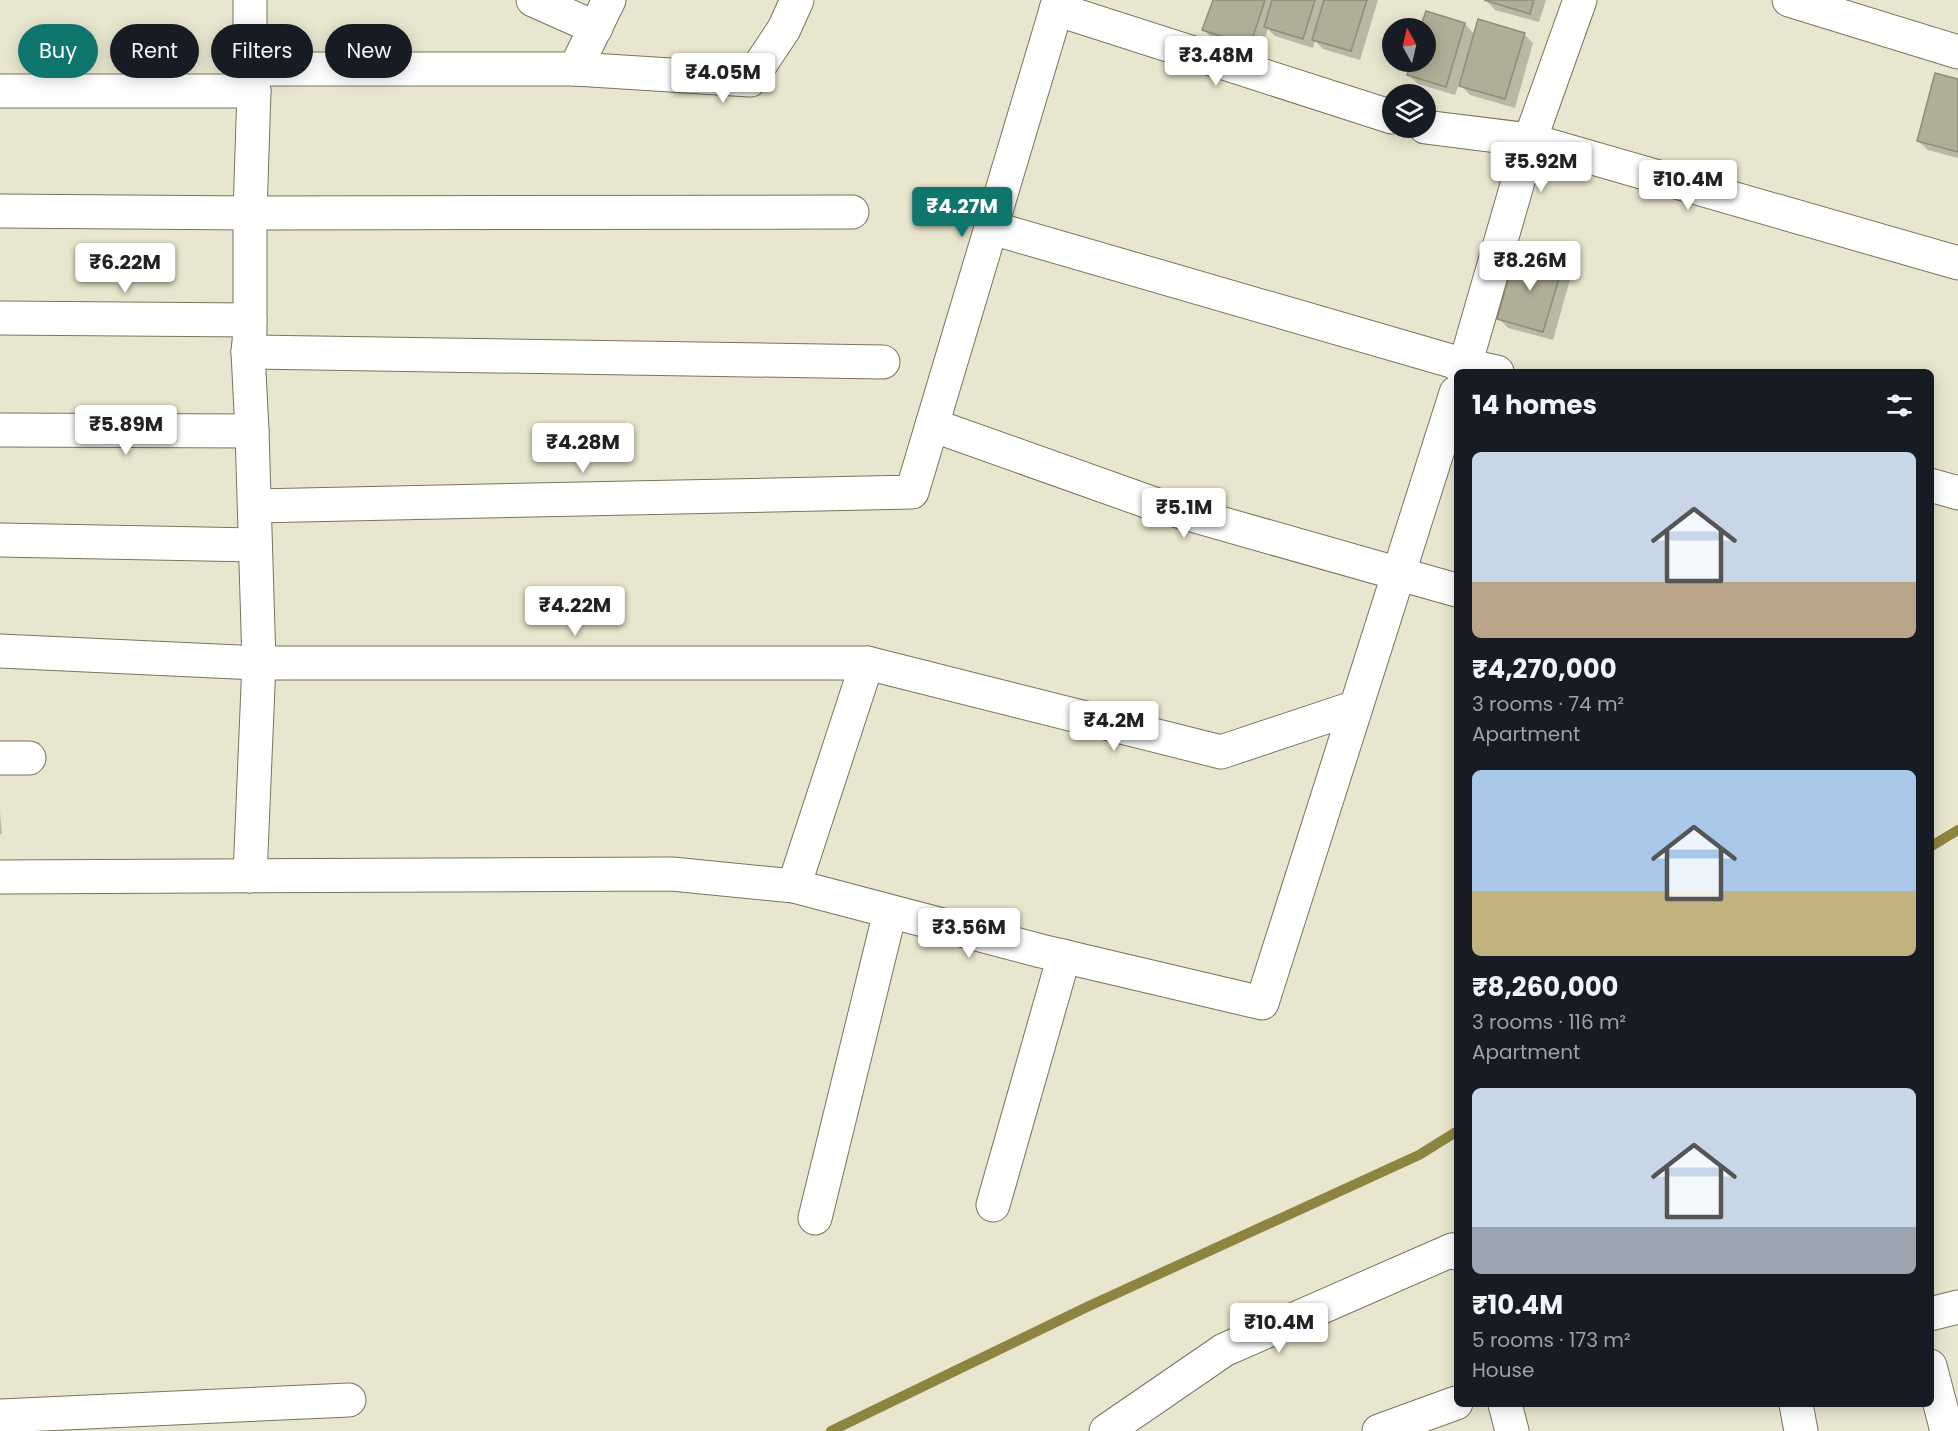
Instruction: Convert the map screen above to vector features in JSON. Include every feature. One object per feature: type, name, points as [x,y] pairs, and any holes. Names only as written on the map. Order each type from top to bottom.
[{"type":"street","points":[[250,0],[252,80],[248,336],[259,663],[250,876]]},
{"type":"street","points":[[533,0],[603,14],[575,69]]},
{"type":"street","points":[[0,91],[575,69],[750,80],[784,29],[797,0]]},
{"type":"street","points":[[1464,369],[1530,140],[1580,0]]},
{"type":"street","points":[[1789,0],[1958,52]]},
{"type":"street","points":[[255,506],[912,492],[1058,4],[1382,114]]},
{"type":"street","points":[[1436,128],[1530,140],[1958,262]]},
{"type":"street","points":[[0,211],[852,212]]},
{"type":"street","points":[[992,228],[1454,373]]},
{"type":"street","points":[[0,318],[248,336],[883,362]]},
{"type":"street","points":[[0,877],[672,874],[794,886],[1064,956],[1262,1003],[1454,401]]},
{"type":"street","points":[[932,425],[1160,506],[1454,589]]},
{"type":"street","points":[[0,430],[252,431]]},
{"type":"street","points":[[1934,486],[1958,493]]},
{"type":"street","points":[[0,540],[255,545]]},
{"type":"street","points":[[0,651],[259,663],[867,663],[1221,753],[1356,707]]},
{"type":"street","points":[[794,886],[867,663]]},
{"type":"street","points":[[814,1218],[890,912]]},
{"type":"street","points":[[993,1205],[1064,956]]},
{"type":"street","points":[[1106,1431],[1224,1350],[1452,1250],[1454,1252]]},
{"type":"street","points":[[1934,1313],[1958,1307]]},
{"type":"street","points":[[1934,1381],[1947,1431]]},
{"type":"street","points":[[0,1416],[349,1400]]},
{"type":"street","points":[[1379,1431],[1454,1404]]},
{"type":"street","points":[[1506,1407],[1512,1431]]},
{"type":"street","points":[[1797,1407],[1801,1431]]},
{"type":"building","points":[[1213,0],[1265,0],[1250,46],[1202,30]]},
{"type":"building","points":[[1272,0],[1315,0],[1303,39],[1264,27]]},
{"type":"building","points":[[1324,0],[1367,0],[1351,51],[1312,40]]},
{"type":"building","points":[[1484,0],[1534,0],[1530,14]]},
{"type":"building","points":[[1426,11],[1465,23],[1446,87],[1407,75],[1408,72],[1436,72],[1436,18],[1424,18]]},
{"type":"building","points":[[1478,19],[1525,33],[1505,99],[1459,86]]},
{"type":"building","points":[[1935,73],[1958,79],[1958,152],[1917,141]]},
{"type":"building","points":[[1516,252],[1563,265],[1543,332],[1497,319]]},
{"type":"waterway","points":[[1934,845],[1958,830]]},
{"type":"waterway","points":[[831,1431],[1089,1306],[1419,1155],[1454,1133]]}]
